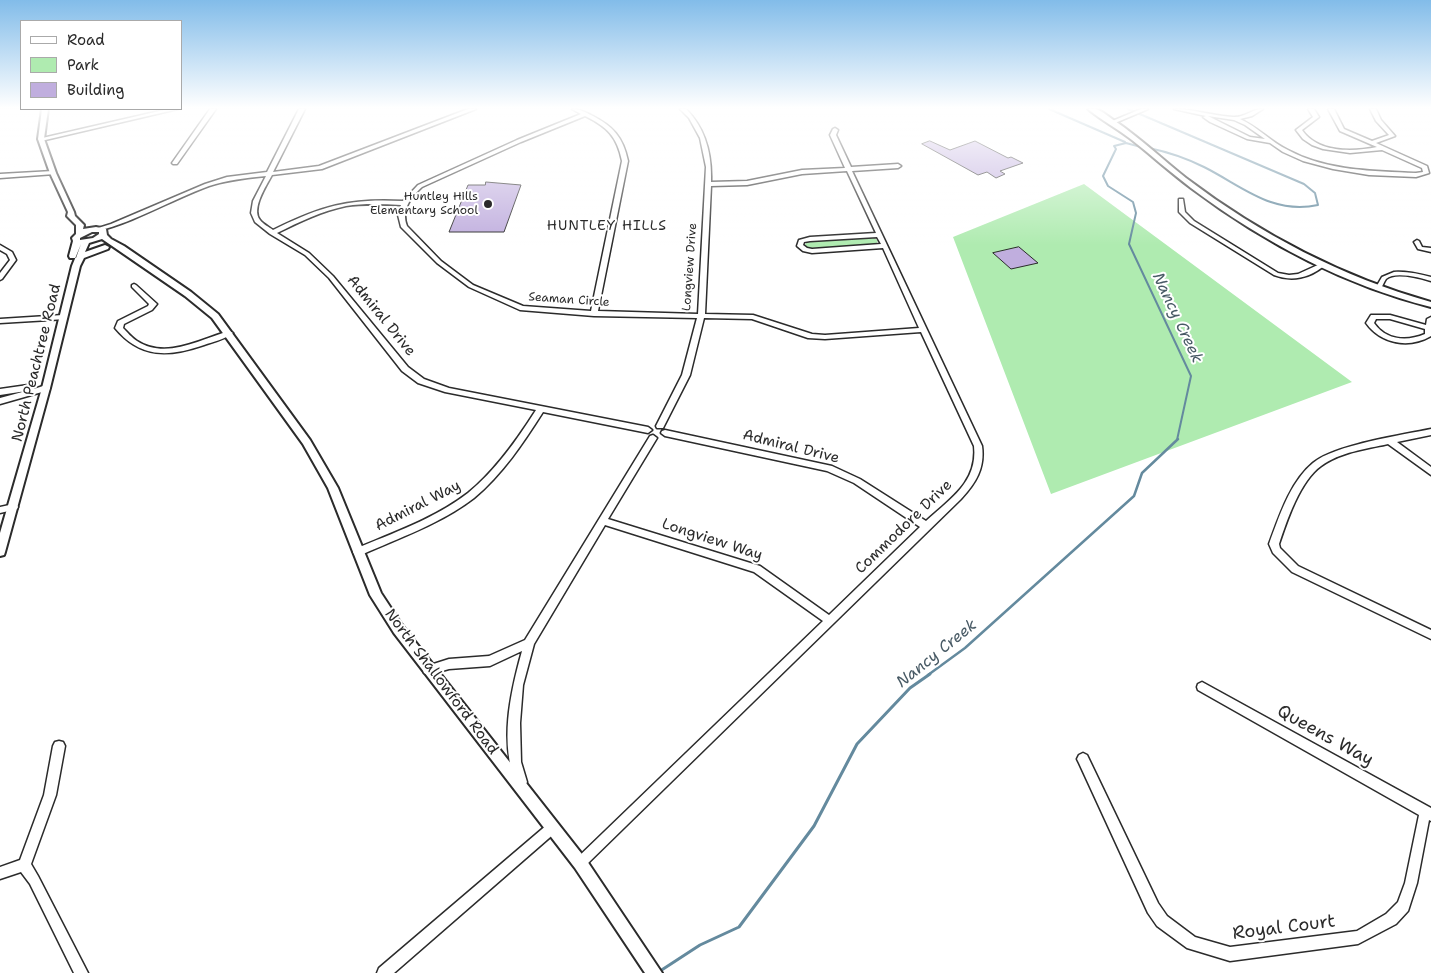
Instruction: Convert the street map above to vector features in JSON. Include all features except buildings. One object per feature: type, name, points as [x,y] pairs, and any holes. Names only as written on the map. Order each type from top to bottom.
[{"type":"street","name":"North Peachtree Road","points":[[46,154],[53,173],[72,212],[72,218],[80,226],[74,249],[73,263],[78,262]]},
{"type":"street","points":[[175,163],[181,154]]},
{"type":"street","name":"Admiral Drive","points":[[280,154],[256,201],[254,213],[258,221],[272,233],[306,254],[331,276],[405,369],[421,381],[448,390],[541,408],[651,434]]},
{"type":"street","points":[[78,238],[100,231],[207,185],[227,179],[309,171],[355,154]]},
{"type":"street","points":[[272,233],[306,217],[336,207],[367,202],[405,203],[414,192],[434,179],[491,154]]},
{"type":"street","points":[[594,314],[625,161],[624,154]]},
{"type":"street","name":"Longview Drive","points":[[663,430],[686,375],[701,315],[710,184],[706,154]]},
{"type":"street","name":"Commodore Drive","points":[[580,863],[966,488],[975,477],[979,462],[978,446],[842,154]]},
{"type":"street","points":[[1153,154],[1233,215],[1322,265],[1378,288],[1431,305]]},
{"type":"street","points":[[1293,154],[1305,160],[1350,171],[1407,175],[1426,173],[1425,168],[1419,164],[1397,154]]},
{"type":"street","points":[[710,184],[748,183],[794,173],[898,166]]},
{"type":"street","points":[[0,176],[53,173]]},
{"type":"street","points":[[1181,200],[1181,209],[1186,217],[1228,246],[1276,274],[1287,278],[1297,278],[1322,265]]},
{"type":"street","name":"Seaman Circle","points":[[405,203],[401,220],[408,232],[439,262],[471,286],[522,308],[594,314],[701,315],[761,319],[793,332],[825,337],[923,330]]},
{"type":"street","name":"North Peachtree Road","points":[[72,212],[78,214],[100,231]]},
{"type":"street","points":[[78,238],[89,242],[100,231]]},
{"type":"street","name":"North Shallowford Road","points":[[100,231],[107,241],[124,248],[128,253],[203,306],[229,334],[307,442],[324,470],[376,595],[398,629],[580,863],[652,970]]},
{"type":"street","points":[[879,234],[810,239],[801,241],[800,246],[805,250],[812,251],[884,246]]},
{"type":"street","name":"North Peachtree Road","points":[[0,552],[46,388],[81,249],[89,242]]},
{"type":"street","name":"North Shallowford Road","points":[[89,242],[128,253]]},
{"type":"street","points":[[1417,242],[1420,248],[1431,250]]},
{"type":"street","points":[[0,247],[10,253],[13,260],[0,278]]},
{"type":"street","points":[[78,262],[105,247]]},
{"type":"street","points":[[1378,288],[1384,278],[1390,275],[1412,274],[1431,279]]},
{"type":"street","points":[[134,286],[153,304],[150,308],[121,323],[118,328],[140,346],[159,350],[187,348],[229,334]]},
{"type":"street","points":[[1430,328],[1382,316],[1374,317],[1370,323],[1383,336],[1402,341],[1426,337],[1430,328],[1431,319]]},
{"type":"street","points":[[0,321],[63,317]]},
{"type":"street","points":[[0,392],[28,388],[31,391]]},
{"type":"street","points":[[0,401],[46,388]]},
{"type":"street","name":"Admiral Way","points":[[358,552],[440,514],[471,495],[491,475],[541,408]]},
{"type":"street","points":[[522,787],[515,762],[514,724],[518,685],[529,643],[602,521],[651,434],[662,437],[663,430]]},
{"type":"street","name":"Admiral Drive","points":[[663,430],[829,468],[857,481],[926,526]]},
{"type":"street","points":[[1431,432],[1339,454],[1318,463],[1306,475],[1274,544],[1276,550],[1295,569],[1431,636]]},
{"type":"street","points":[[1390,442],[1431,472]]},
{"type":"street","points":[[0,510],[14,507]]},
{"type":"street","name":"Longview Way","points":[[602,521],[757,569],[829,620]]},
{"type":"street","points":[[428,670],[449,664],[490,661],[529,643]]},
{"type":"street","name":"Queens Way","points":[[1202,687],[1428,814]]},
{"type":"street","points":[[24,865],[50,795],[59,746]]},
{"type":"street","name":"Royal Court","points":[[1083,759],[1153,908],[1162,921],[1192,943],[1230,954],[1358,937],[1391,919],[1403,906],[1428,814]]},
{"type":"street","points":[[384,973],[552,828]]},
{"type":"street","points":[[0,873],[24,865]]},
{"type":"street","points":[[24,865],[34,880],[81,973]]},
{"type":"green space","points":[[1084,184],[1352,382],[1051,494],[953,237]]},
{"type":"green space","points":[[873,237],[878,241],[876,244],[810,248],[804,246],[808,241]]},
{"type":"waterway","name":"Nancy Creek","points":[[1113,154],[1103,176],[1108,186],[1133,202],[1136,213],[1129,244],[1191,376],[1177,440]]},
{"type":"waterway","name":"Nancy Creek","points":[[1173,154],[1218,174],[1258,197],[1272,202],[1286,206],[1301,207],[1318,205],[1315,193],[1304,184],[1235,154]]},
{"type":"waterway","name":"Nancy Creek","points":[[928,675],[965,648],[1134,496],[1142,473],[1177,440]]},
{"type":"waterway","name":"Nancy Creek","points":[[657,973],[700,945],[739,927],[814,826],[857,744],[910,688],[930,674]]},
{"type":"place","name":"Huntley Hills Elementary School","points":[[488,204]]},
{"type":"district","name":"HUNTLEY HILLS","points":[[607,226]]}]
